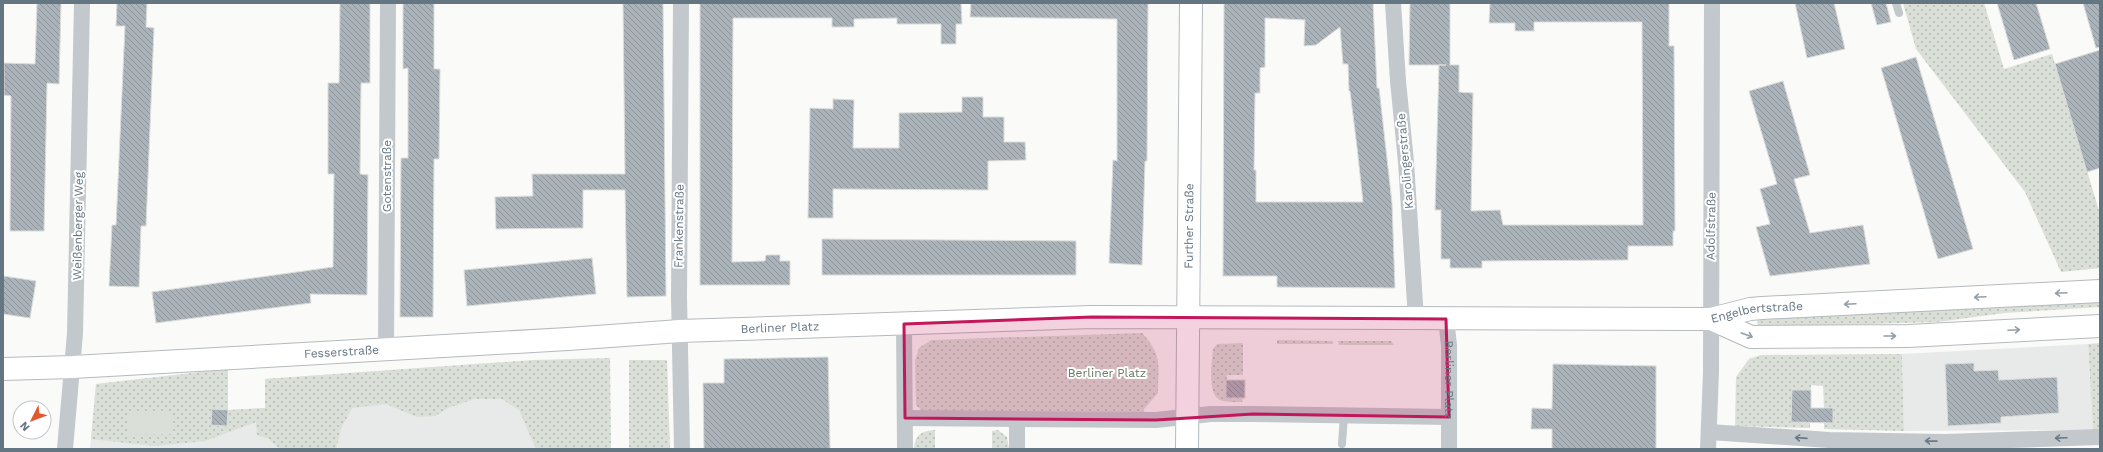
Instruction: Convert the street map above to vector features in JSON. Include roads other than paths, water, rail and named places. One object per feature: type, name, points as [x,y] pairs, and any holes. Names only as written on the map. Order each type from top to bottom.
[{"type":"main road","name":"Further Straße","points":[[1187,449],[1191,3]]},
{"type":"main road","name":"Engelbertstraße","points":[[1711,319],[1750,309],[1762,308],[2100,290]]},
{"type":"main road","name":"Berliner Platz","points":[[680,330],[1092,317],[1711,319]]},
{"type":"main road","name":"Engelbertstraße","points":[[1711,319],[1751,337],[1908,336],[2100,326]]},
{"type":"main road","name":"Fesserstraße","points":[[3,369],[73,367],[568,339],[680,330]]},
{"type":"street","name":"Weißenberger Weg","points":[[65,449],[76,317],[82,3]]},
{"type":"street","name":"Gotenstraße","points":[[386,349],[388,3]]},
{"type":"street","name":"Frankenstraße","points":[[682,3],[680,330],[682,449]]},
{"type":"street","name":"Karolingerstraße","points":[[1393,3],[1398,81],[1406,162],[1416,319]]},
{"type":"street","name":"Adolfstraße","points":[[1708,449],[1711,319],[1712,3]]},
{"type":"street","name":"Berliner Platz","points":[[905,418],[1156,420],[1211,414],[1449,417],[1449,344],[1446,319]]},
{"type":"street","points":[[904,324],[905,449]]},
{"type":"street","points":[[1449,417],[1449,449]]},
{"type":"street","points":[[1017,419],[1017,449]]},
{"type":"street","points":[[1708,432],[1829,440],[1945,442],[2100,437]]},
{"type":"lane","points":[[1896,3],[1899,13]]},
{"type":"lane","points":[[1342,444],[1344,415]]}]
